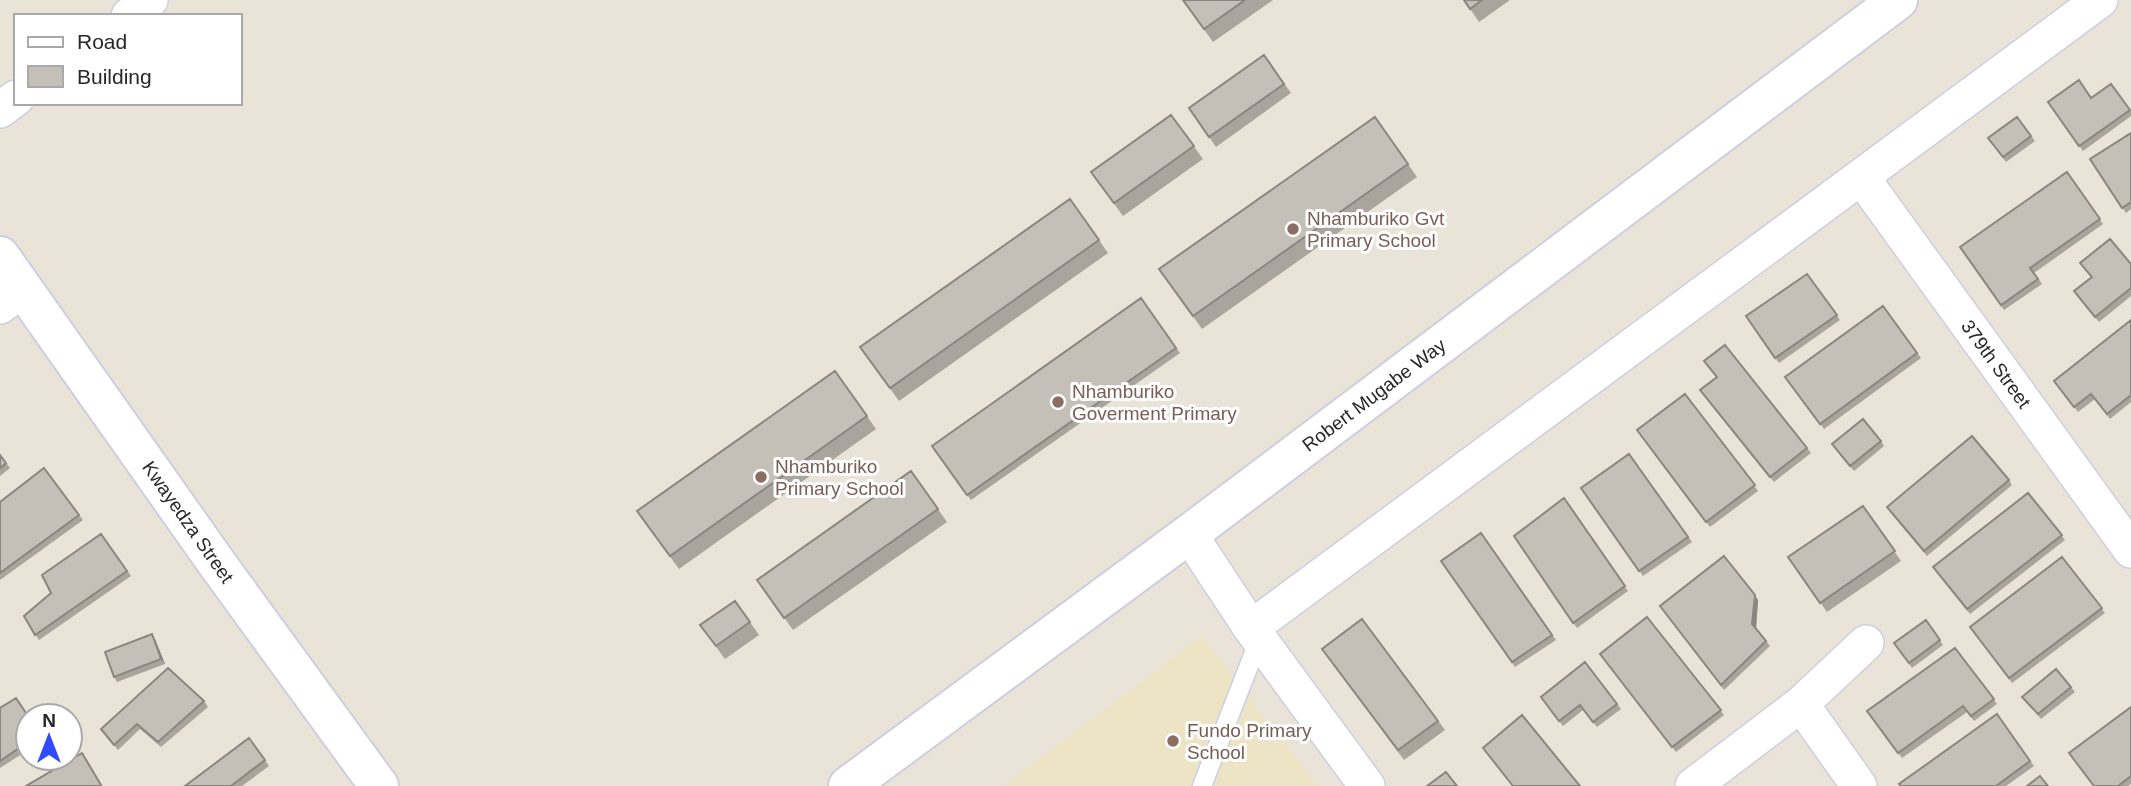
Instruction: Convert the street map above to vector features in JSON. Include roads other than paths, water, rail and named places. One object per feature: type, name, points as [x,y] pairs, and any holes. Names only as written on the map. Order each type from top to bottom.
[{"type":"street","points":[[132,14],[150,0]]},
{"type":"street","name":"Robert Mugabe Way","points":[[848,786],[1189,534],[1898,0]]},
{"type":"street","points":[[1255,634],[2100,0]]},
{"type":"street","name":"379th Street","points":[[1862,178],[2131,550]]},
{"type":"street","name":"Kwayedza Street","points":[[0,256],[12,297],[226,576],[379,786]]},
{"type":"street","points":[[1189,534],[1255,634],[1367,786]]},
{"type":"street","points":[[1693,786],[1801,704],[1866,643]]},
{"type":"street","points":[[1801,704],[1859,786]]},
{"type":"lane","points":[[1202,786],[1255,634]]},
{"type":"place","name":"Nhamburiko Gvt Primary School","points":[[1293,229]]},
{"type":"place","name":"Nhamburiko Goverment Primary","points":[[1058,402]]},
{"type":"place","name":"Nhamburiko Primary School","points":[[761,477]]},
{"type":"place","name":"Fundo Primary School","points":[[1173,741]]}]
